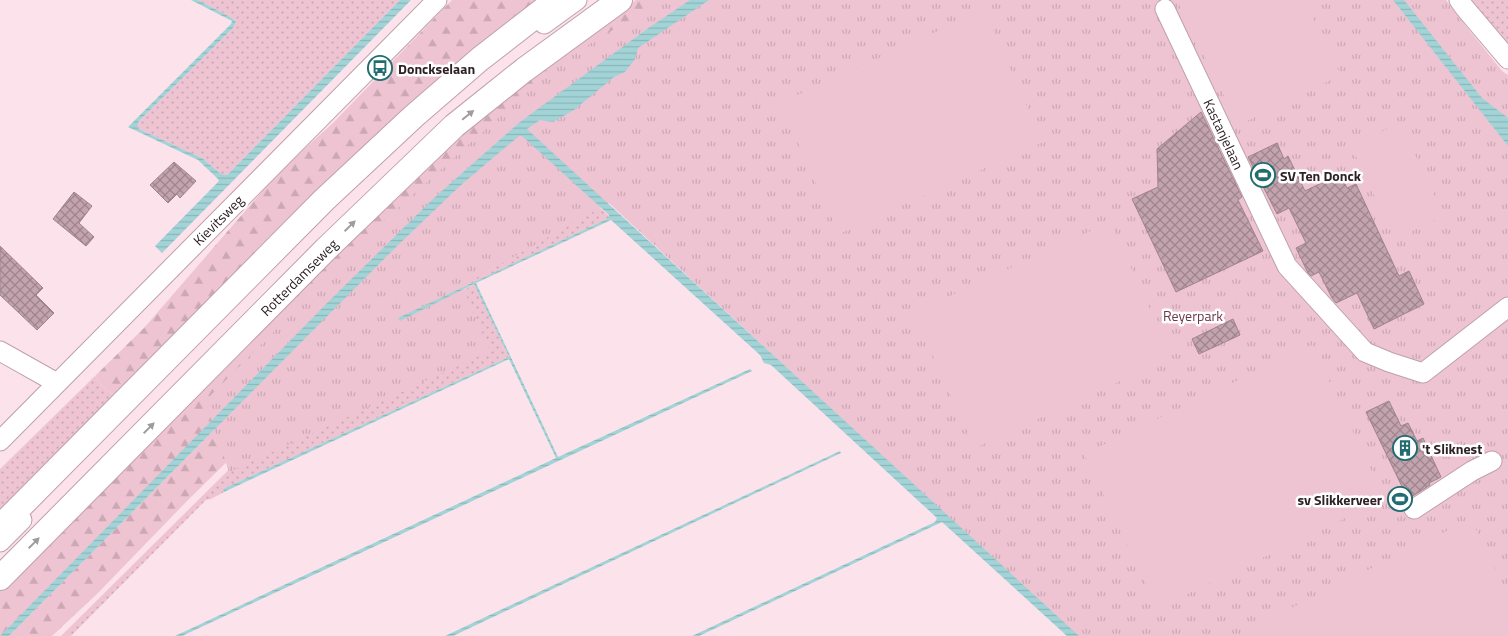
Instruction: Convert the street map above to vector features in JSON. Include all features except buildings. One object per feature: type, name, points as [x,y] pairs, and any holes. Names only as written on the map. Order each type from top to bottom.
[{"type":"main road","points":[[0,527],[324,200],[414,116],[480,59],[556,0]]},
{"type":"main road","name":"Rotterdamseweg","points":[[0,578],[326,249],[454,126],[524,70],[620,0]]},
{"type":"street","name":"Kievitsweg","points":[[0,441],[437,0]]},
{"type":"street","name":"Rotterdamseweg","points":[[0,542],[335,204],[416,127],[486,69],[577,0]]},
{"type":"street","points":[[1459,0],[1508,59]]},
{"type":"street","name":"Kastanjelaan","points":[[1165,9],[1286,266],[1365,352],[1389,362],[1423,372],[1508,307]]},
{"type":"street","points":[[3,357],[57,383]]},
{"type":"street","points":[[1414,509],[1472,471],[1492,462]]},
{"type":"green space","points":[[198,0],[400,0],[227,175],[221,174],[202,158],[137,127],[139,121],[233,28],[236,22]]},
{"type":"green space","points":[[452,0],[545,0],[121,401],[101,385],[95,376],[144,328],[278,173],[334,122]]},
{"type":"green space","points":[[636,0],[690,0],[520,122],[0,636],[0,590],[432,157],[588,32]]},
{"type":"green space","name":"Reyerpark","points":[[663,0],[1446,0],[1502,71],[1508,75],[1508,636],[1076,636],[609,203],[462,286],[490,351],[229,472],[205,401],[385,220],[561,61]]},
{"type":"green space","points":[[1177,0],[1304,0],[1341,75],[1239,125]]},
{"type":"green space","points":[[1470,0],[1508,0],[1508,46]]},
{"type":"green space","points":[[984,10],[1043,142],[839,234],[780,103]]},
{"type":"green space","points":[[1400,123],[1444,216],[1395,239],[1351,146]]},
{"type":"green space","points":[[574,184],[609,218],[399,319],[382,324],[248,458],[478,348],[453,295],[475,284],[509,357],[223,489],[224,492],[206,500],[71,636],[61,636],[415,285],[459,246],[498,222],[568,187],[571,189]]},
{"type":"green space","points":[[1110,222],[1172,357],[975,448],[913,313]]},
{"type":"green space","points":[[396,247],[439,253],[187,501],[97,594],[52,636],[9,636]]},
{"type":"green space","points":[[1312,345],[1385,499],[1158,608],[1084,454]]},
{"type":"green space","points":[[95,376],[101,385],[121,401],[0,523],[0,469]]},
{"type":"green space","points":[[1471,519],[1508,595],[1508,636],[1262,636],[1257,625]]},
{"type":"water","points":[[191,0],[198,0],[236,22],[233,28],[139,121],[137,127],[202,158],[221,174],[227,175],[400,0],[411,0],[162,253],[155,246],[219,180],[198,160],[128,127],[231,24],[232,21]]},
{"type":"water","points":[[690,0],[709,0],[638,48],[635,59],[625,72],[614,77],[574,110],[553,122],[540,120],[527,129],[1079,636],[1067,636],[942,522],[699,636],[692,636],[935,522],[937,518],[771,365],[764,363],[760,355],[611,220],[476,283],[558,457],[750,369],[752,371],[182,636],[175,636],[556,458],[509,359],[224,492],[223,489],[509,357],[474,284],[400,321],[398,318],[609,218],[609,215],[522,136],[519,136],[461,185],[396,247],[9,636],[0,636],[331,299],[434,198],[520,122],[647,29]]},
{"type":"water","points":[[1393,0],[1404,0],[1482,98],[1508,118],[1508,146]]},
{"type":"water","points":[[840,451],[841,453],[453,636],[445,636]]},
{"type":"place","name":"Donckselaan","points":[[380,68]]},
{"type":"place","name":"SV Ten Donck","points":[[1263,175]]},
{"type":"place","name":"'t Sliknest","points":[[1405,448]]},
{"type":"place","name":"sv Slikkerveer","points":[[1400,499]]}]
